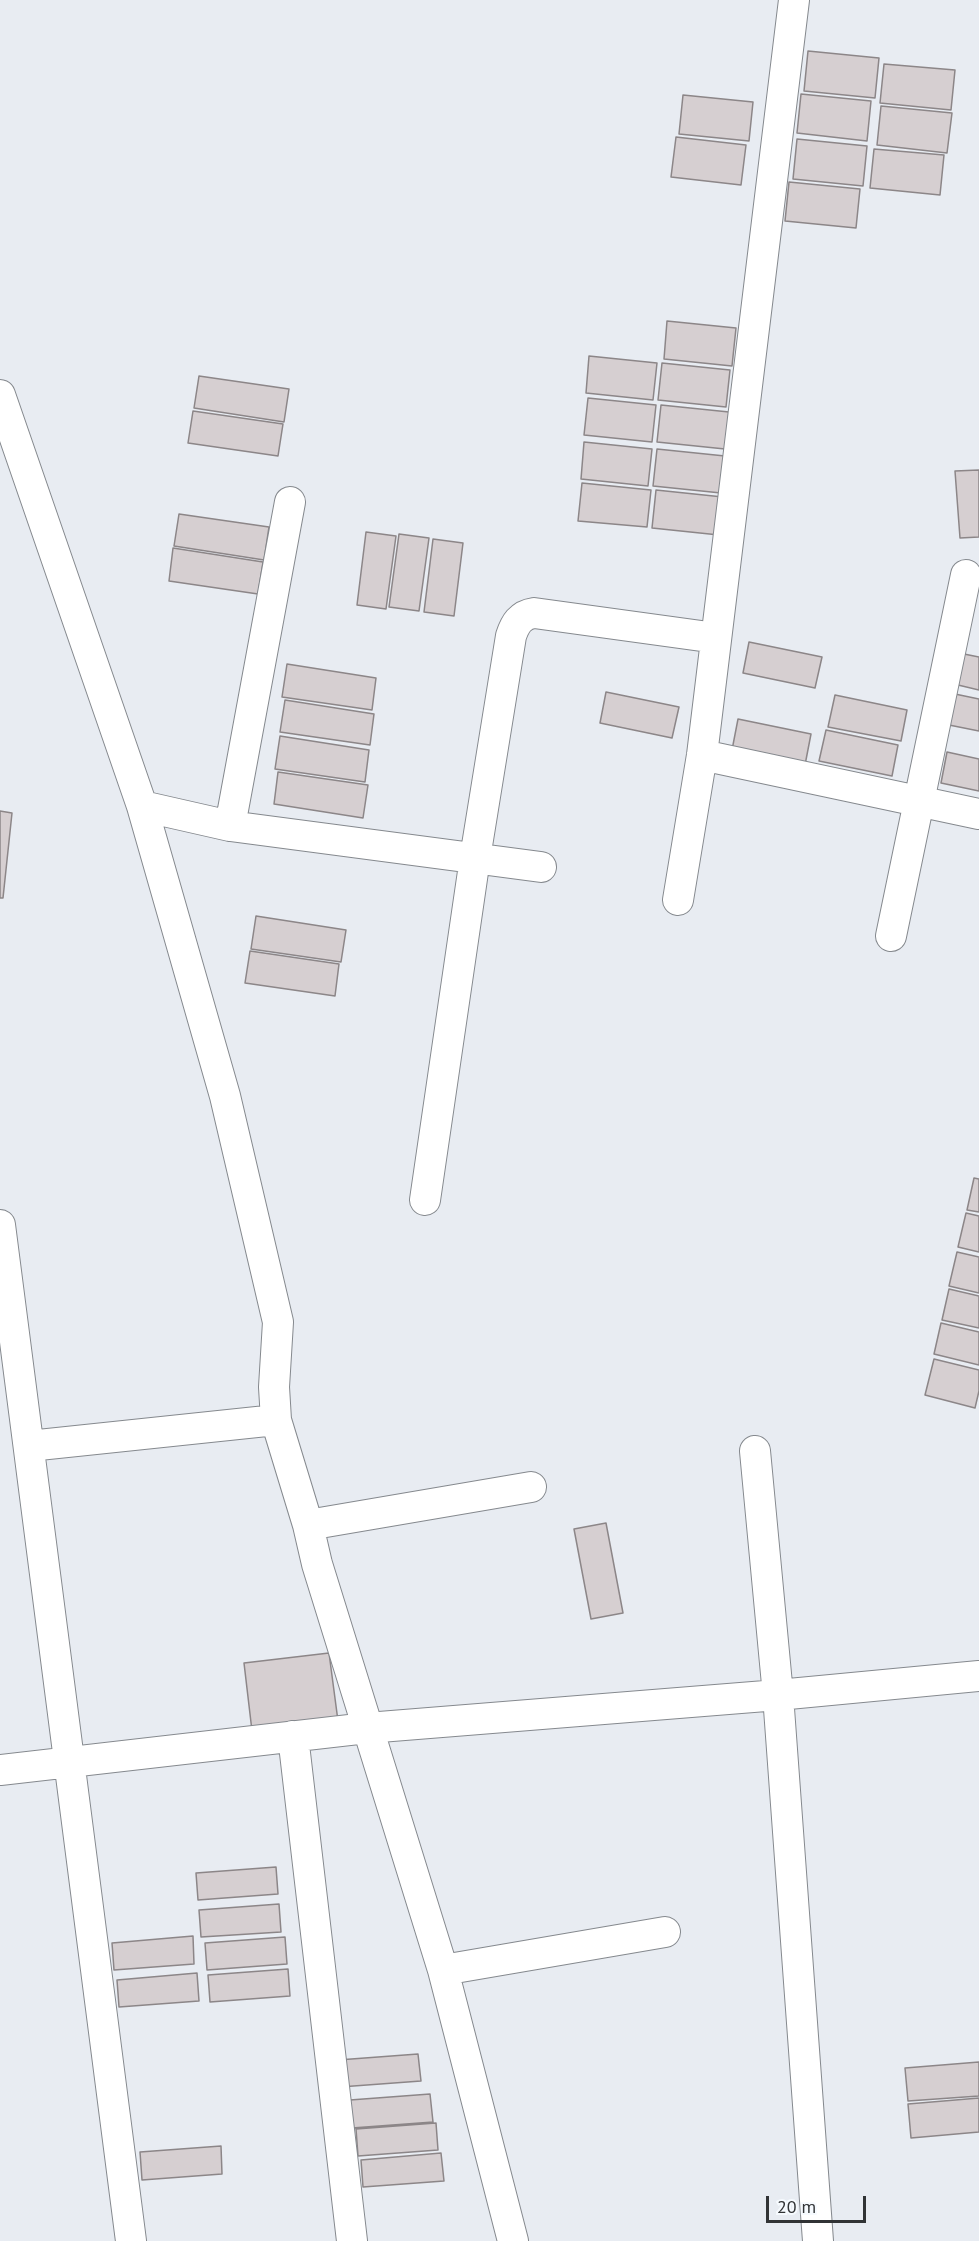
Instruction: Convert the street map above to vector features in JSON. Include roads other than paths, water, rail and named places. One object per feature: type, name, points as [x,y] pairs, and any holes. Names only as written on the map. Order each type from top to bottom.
[{"type":"street","points":[[678,900],[702,755],[794,0]]},
{"type":"street","points":[[0,395],[142,806],[225,1096],[278,1322],[274,1388],[276,1420],[308,1525],[316,1564],[443,1970],[513,2241]]},
{"type":"street","points":[[230,826],[291,502]]},
{"type":"street","points":[[891,936],[966,575]]},
{"type":"street","points":[[425,1200],[475,858],[511,636],[516,622],[527,614],[534,613],[716,638]]},
{"type":"street","points":[[702,755],[979,814]]},
{"type":"street","points":[[142,806],[230,826],[541,867]]},
{"type":"street","points":[[0,1225],[131,2241]]},
{"type":"street","points":[[29,1446],[276,1420]]},
{"type":"street","points":[[755,1451],[778,1695],[818,2241]]},
{"type":"street","points":[[308,1525],[531,1487]]},
{"type":"street","points":[[0,1770],[367,1728],[778,1695],[979,1676]]},
{"type":"street","points":[[294,1736],[352,2241]]},
{"type":"street","points":[[443,1970],[664,1932]]}]
